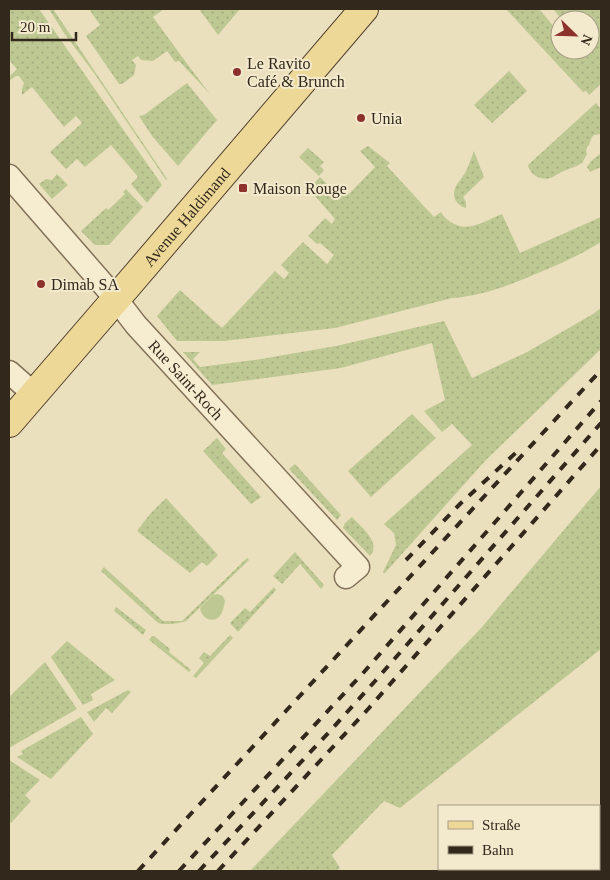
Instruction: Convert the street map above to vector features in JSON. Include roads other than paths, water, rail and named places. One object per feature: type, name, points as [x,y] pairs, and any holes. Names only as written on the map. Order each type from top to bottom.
[{"type":"main road","name":"Avenue Haldimand","points":[[9,423],[364,9]]},
{"type":"street","name":"Rue Saint-Roch","points":[[9,176],[116,299],[136,325],[358,567],[346,577]]},
{"type":"street","points":[[9,372],[34,394]]},
{"type":"railway","points":[[138,871],[601,370]]},
{"type":"railway","points":[[179,871],[364,672],[601,401]]},
{"type":"railway","points":[[199,871],[376,680],[601,423]]},
{"type":"railway","points":[[218,871],[369,708],[601,445]]},
{"type":"railway","points":[[406,560],[460,504],[521,448]]},
{"type":"place","name":"Le Ravito Café & Brunch","points":[[237,72]]},
{"type":"place","name":"Unia","points":[[361,118]]},
{"type":"place","name":"Maison Rouge","points":[[243,188]]},
{"type":"place","name":"Dimab SA","points":[[41,284]]}]
